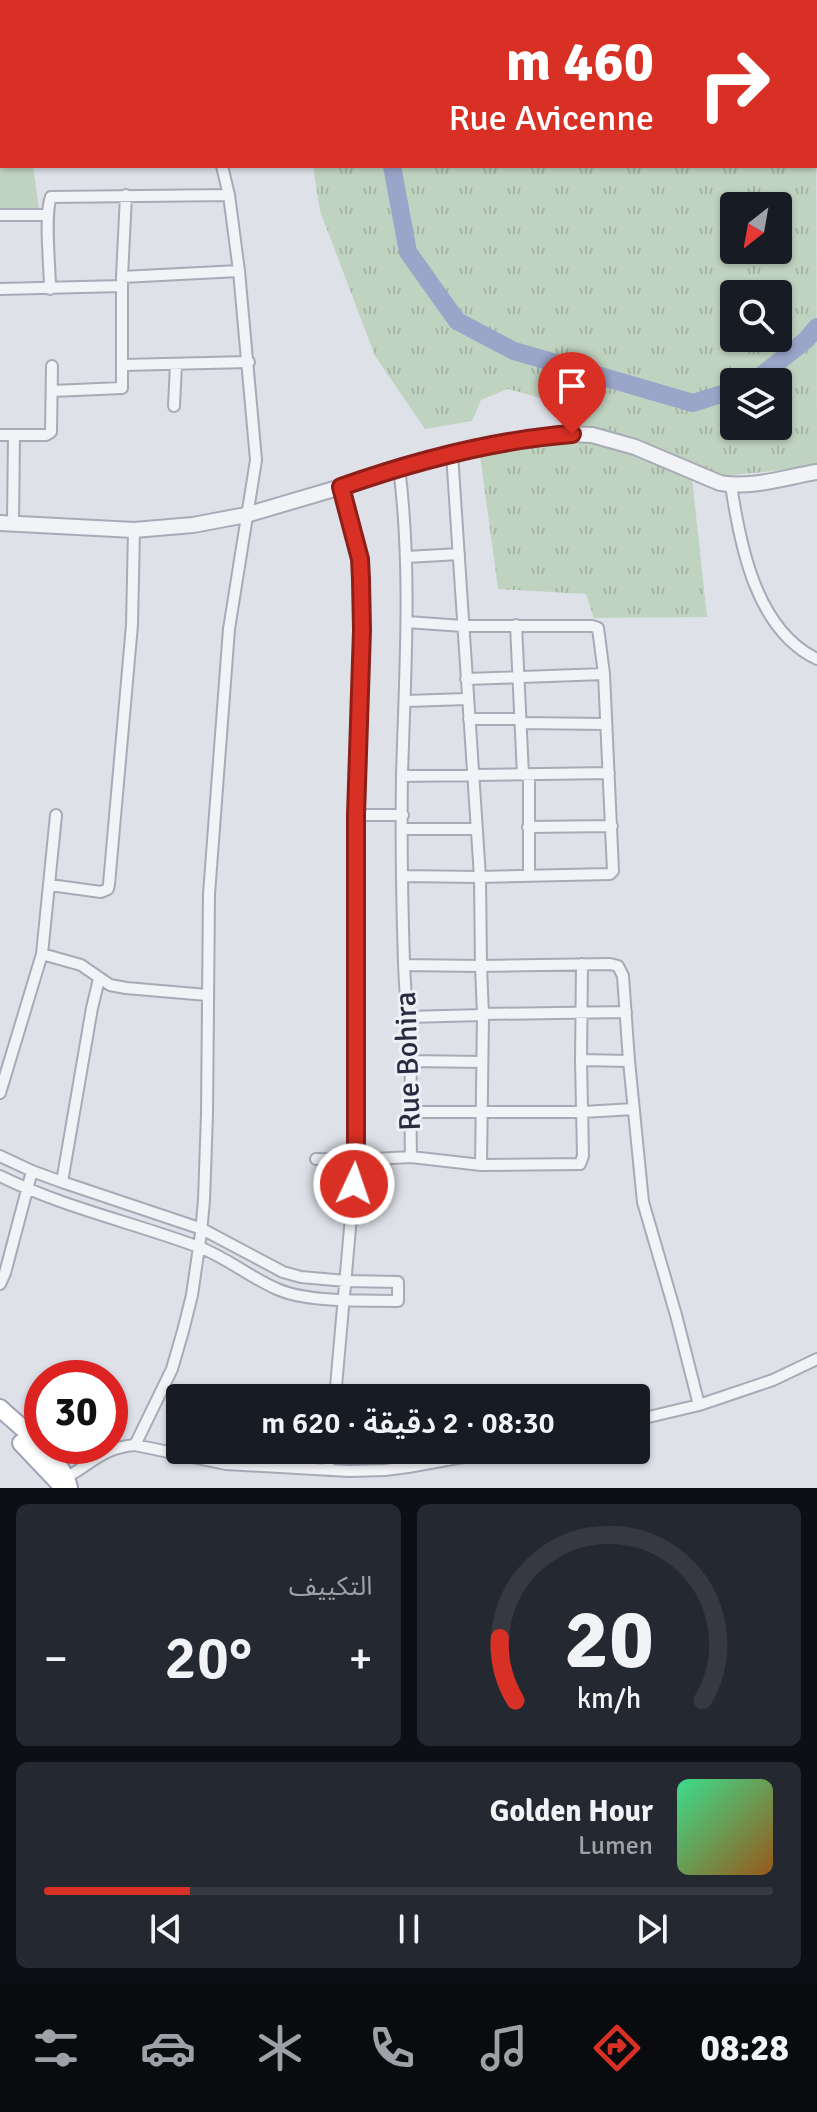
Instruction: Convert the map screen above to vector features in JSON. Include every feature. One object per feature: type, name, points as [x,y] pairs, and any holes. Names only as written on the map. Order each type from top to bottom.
[{"type":"main road","points":[[0,1408],[50,1456],[63,1484]]},
{"type":"main road","points":[[0,1423],[63,1484]]},
{"type":"street","points":[[135,1445],[172,1369],[186,1319],[202,1229],[207,1114],[209,894],[229,629],[256,460],[239,271],[222,168]]},
{"type":"street","points":[[52,391],[120,389],[122,385],[126,195]]},
{"type":"street","points":[[50,289],[48,215],[51,197],[229,195]]},
{"type":"street","points":[[0,215],[48,215]]},
{"type":"street","points":[[0,289],[50,289],[239,271]]},
{"type":"street","points":[[123,365],[249,362]]},
{"type":"street","points":[[174,406],[176,364]]},
{"type":"street","points":[[0,435],[46,435],[51,432],[52,366]]},
{"type":"street","points":[[14,435],[6,524],[134,530],[193,525],[246,515],[452,453],[553,435],[592,435],[635,447],[731,485],[817,472]]},
{"type":"street","points":[[452,453],[480,877],[481,1165]]},
{"type":"street","name":"Rue Bohira","points":[[399,467],[407,557],[402,776],[404,965],[410,1061],[411,1157]]},
{"type":"street","points":[[731,485],[744,553],[764,605],[789,640],[817,659]]},
{"type":"street","points":[[336,1384],[356,1160],[356,815],[362,630],[360,559],[341,487]]},
{"type":"street","points":[[50,885],[101,892],[108,889],[132,625],[134,530]]},
{"type":"street","points":[[407,557],[459,554]]},
{"type":"street","points":[[403,876],[480,877],[613,871],[604,674],[599,632],[595,627],[463,626],[407,622]]},
{"type":"street","points":[[516,625],[529,875]]},
{"type":"street","points":[[466,679],[604,674]]},
{"type":"street","points":[[406,701],[467,699]]},
{"type":"street","points":[[469,719],[605,724]]},
{"type":"street","points":[[402,776],[609,773]]},
{"type":"street","points":[[0,1093],[42,954],[56,815]]},
{"type":"street","points":[[356,815],[403,815]]},
{"type":"street","points":[[528,827],[612,826]]},
{"type":"street","points":[[403,829],[476,829]]},
{"type":"street","points":[[42,954],[81,965],[110,985],[207,995]]},
{"type":"street","points":[[582,964],[583,1112]]},
{"type":"street","points":[[404,965],[610,964],[621,969],[643,1202],[699,1405]]},
{"type":"street","points":[[62,1182],[99,979]]},
{"type":"street","points":[[407,1017],[626,1012]]},
{"type":"street","points":[[581,1060],[629,1061]]},
{"type":"street","points":[[410,1061],[482,1062]]},
{"type":"street","points":[[410,1112],[634,1109]]},
{"type":"street","name":"Rue Bohira","points":[[316,1159],[411,1157],[481,1165],[575,1165],[583,1159],[583,1112]]},
{"type":"street","points":[[0,1156],[62,1182],[202,1229],[283,1272],[301,1277],[346,1281],[398,1282],[398,1301],[296,1295],[277,1289],[199,1247],[27,1190],[0,1176]]},
{"type":"street","points":[[0,1284],[32,1171]]},
{"type":"street","points":[[650,1417],[699,1405],[773,1380],[817,1359]]},
{"type":"street","points":[[63,1484],[114,1448],[135,1445],[226,1464],[328,1470],[385,1470],[420,1464]]},
{"type":"street","points":[[328,1470],[329,1464]]},
{"type":"green space","points":[[0,168],[33,168],[39,209],[0,210]]},
{"type":"green space","points":[[313,168],[816,168],[817,465],[723,476],[620,435],[567,421],[555,402],[508,389],[481,400],[472,421],[425,429],[375,356],[320,211]]},
{"type":"green space","points":[[572,440],[621,449],[692,478],[707,617],[594,618],[586,594],[498,589],[480,455]]},
{"type":"waterway","points":[[392,168],[408,252],[457,321],[514,351],[693,403],[720,394]]},
{"type":"waterway","points":[[771,368],[806,340],[817,327]]},
{"type":"waterway","points":[[806,340],[817,340]]},
{"type":"route","points":[[354,1184],[356,815],[362,630],[360,559],[341,487],[452,453],[572,434]]}]
